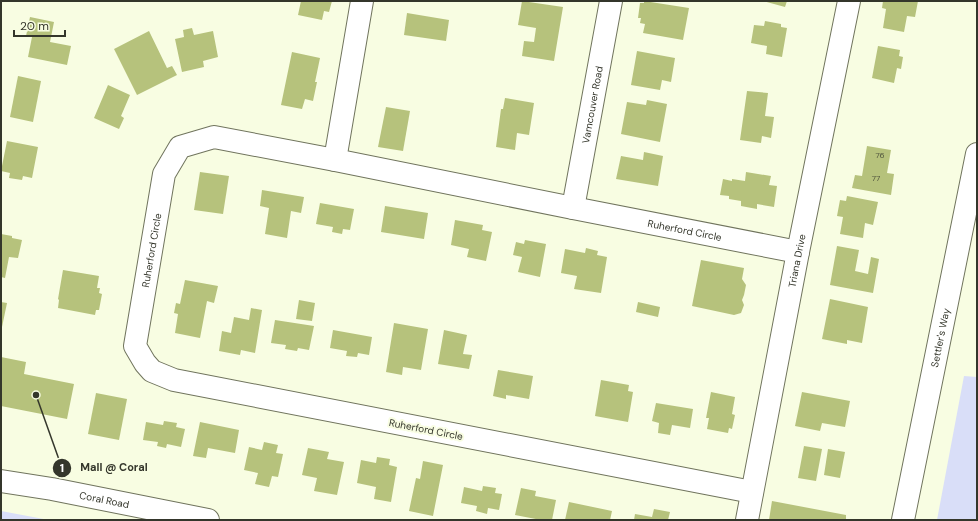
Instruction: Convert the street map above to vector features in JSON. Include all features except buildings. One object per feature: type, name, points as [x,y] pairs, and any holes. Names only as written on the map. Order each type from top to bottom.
[{"type":"street","points":[[335,160],[362,1]]},
{"type":"street","name":"Vamcouver Road","points":[[572,208],[611,1]]},
{"type":"street","name":"Triana Drive","points":[[747,520],[798,252],[849,1]]},
{"type":"street","name":"Ruherford Circle","points":[[752,492],[174,380],[152,371],[145,363],[135,346],[164,174],[180,147],[214,137],[798,252]]},
{"type":"street","name":"Settler's Way","points":[[903,520],[977,154]]},
{"type":"street","name":"Coral Road","points":[[1,481],[52,489],[208,520]]},
{"type":"shaded area","points":[[964,376],[977,377],[977,520],[937,520]]},
{"type":"shaded area","points":[[1,511],[49,520],[1,520]]},
{"type":"place","name":"Mall @ Coral","points":[[36,395]]}]
